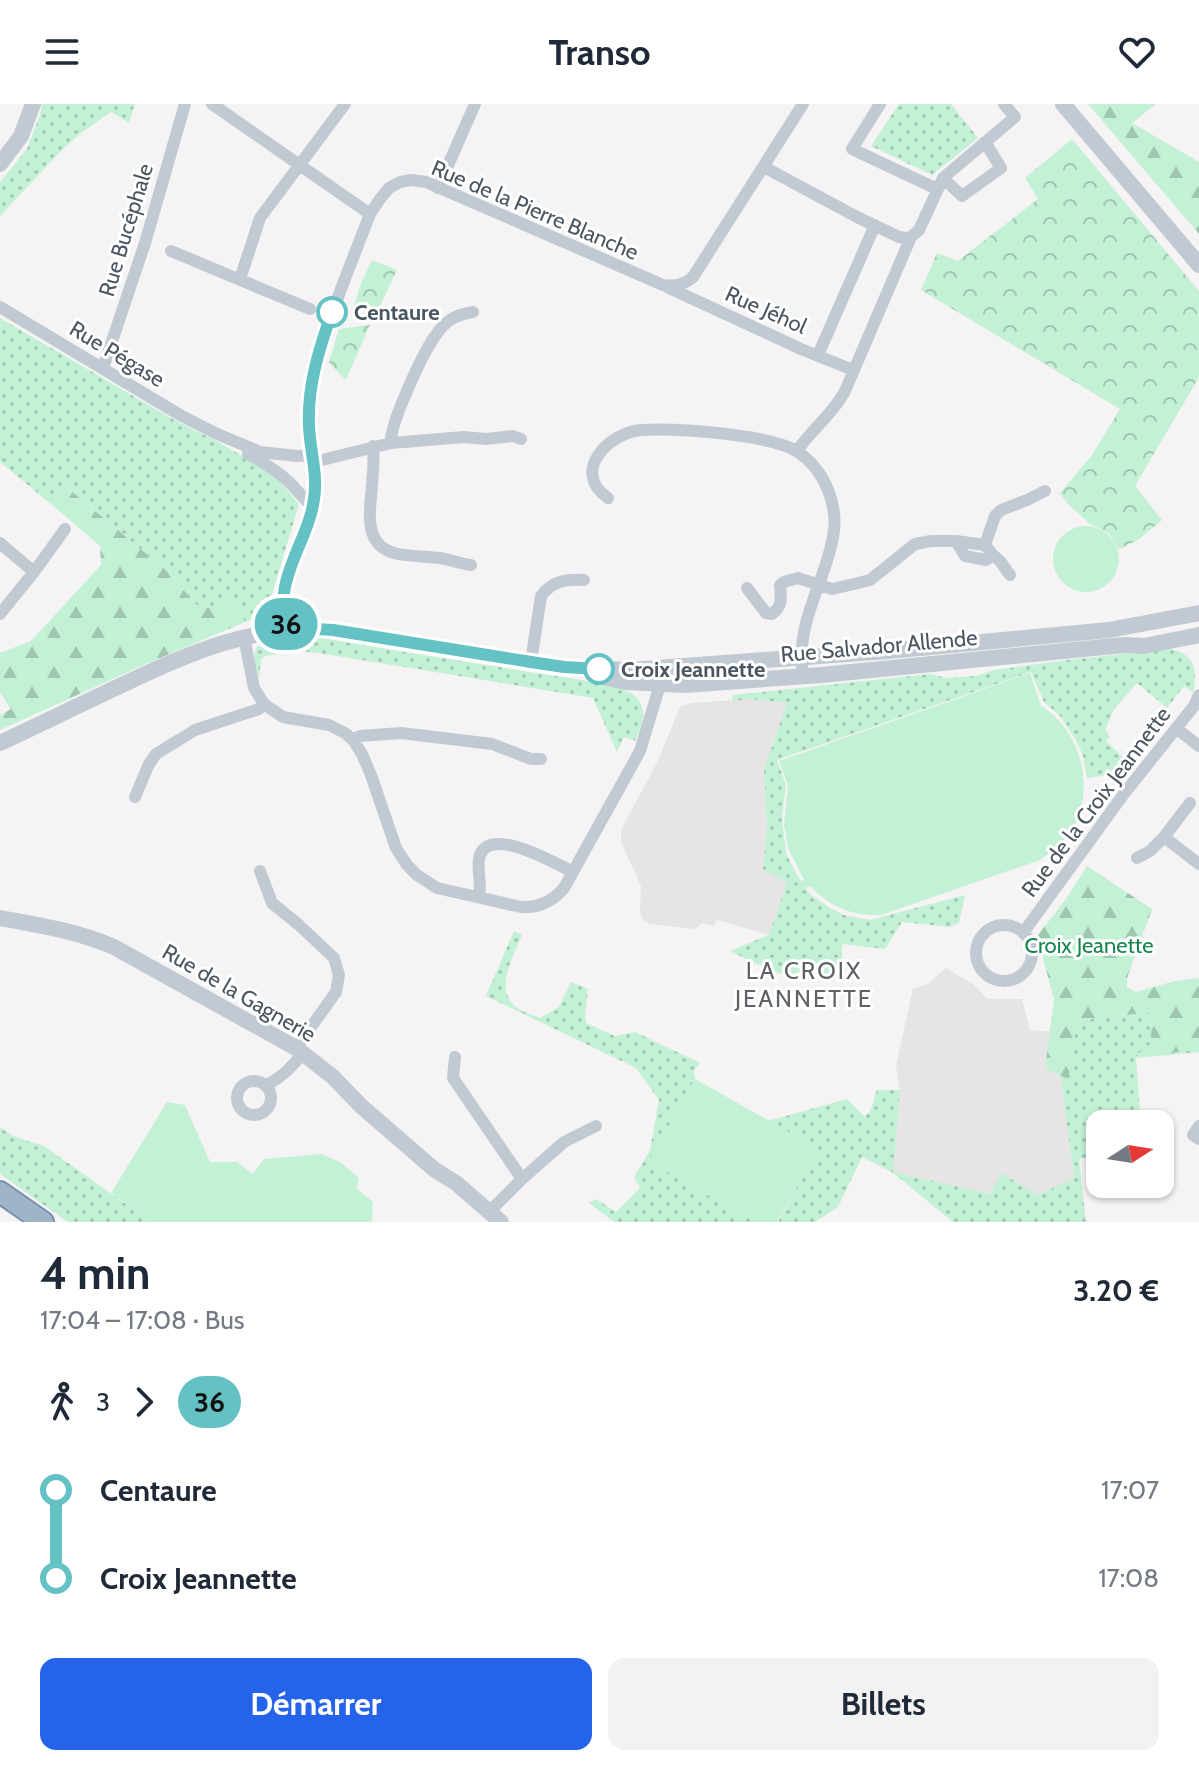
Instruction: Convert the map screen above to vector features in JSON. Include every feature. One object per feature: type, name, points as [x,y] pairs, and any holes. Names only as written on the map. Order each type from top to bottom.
[{"type":"highway","points":[[0,1192],[43,1222]]},
{"type":"street","points":[[0,164],[17,144],[33,104]]},
{"type":"street","name":"Rue Bucéphale","points":[[103,368],[145,243],[185,104]]},
{"type":"street","points":[[212,104],[370,214]]},
{"type":"street","points":[[240,279],[260,218],[345,104]]},
{"type":"street","points":[[438,188],[475,104]]},
{"type":"street","points":[[663,285],[673,287],[693,277],[803,104]]},
{"type":"street","points":[[880,104],[852,149],[940,183],[962,196],[1001,168],[985,142]]},
{"type":"street","points":[[797,451],[838,405],[911,237],[919,230],[940,183],[1015,117],[1004,104]]},
{"type":"street","points":[[1063,104],[1199,265]]},
{"type":"street","points":[[764,167],[899,237],[911,237]]},
{"type":"street","name":"Rue de la Pierre Blanche","points":[[287,630],[285,587],[313,506],[316,478],[309,410],[317,357],[370,214],[389,188],[411,180],[426,182],[663,285]]},
{"type":"street","points":[[818,355],[875,225]]},
{"type":"street","points":[[171,251],[310,309]]},
{"type":"street","name":"Rue Jéhol","points":[[663,285],[853,370]]},
{"type":"street","name":"Rue Pégase","points":[[0,307],[180,415],[260,452],[313,458],[391,443],[464,437],[486,439],[513,436],[521,439]]},
{"type":"street","points":[[391,443],[397,414],[433,338],[450,320],[473,312]]},
{"type":"street","points":[[608,498],[594,482],[592,471],[597,454],[626,432],[685,429],[762,440],[797,451],[825,482],[834,514],[834,535],[804,626],[803,676]]},
{"type":"street","name":"Rue Pégase","points":[[215,433],[228,445],[273,468],[313,506]]},
{"type":"street","points":[[373,446],[370,521],[380,546],[386,551],[404,555],[471,565]]},
{"type":"street","points":[[989,550],[995,516],[1001,510],[1045,491]]},
{"type":"street","points":[[0,614],[65,529]]},
{"type":"street","points":[[747,588],[766,613],[772,614],[781,603],[780,585],[784,582],[798,578],[832,589],[870,580],[915,544],[931,541],[956,541],[989,550],[1010,575]]},
{"type":"street","points":[[0,543],[34,572]]},
{"type":"street","points":[[531,662],[541,596],[557,582],[584,580]]},
{"type":"street","name":"Rue Salvador Allende","points":[[564,667],[630,670],[888,651],[1109,630],[1199,613]]},
{"type":"street","name":"Rue Salvador Allende","points":[[0,743],[202,649],[244,637],[300,628],[333,630],[564,667],[625,682],[661,685],[803,676],[1124,645],[1144,646],[1199,635]]},
{"type":"street","points":[[244,637],[251,677],[264,704],[283,717],[329,725],[353,740],[371,775],[396,848],[417,875],[437,888],[528,908],[557,897],[573,872],[640,751],[661,685],[663,667]]},
{"type":"street","name":"Rue de la Croix Jeannette","points":[[1023,933],[1123,795],[1194,706],[1199,695]]},
{"type":"street","points":[[135,797],[156,754],[195,730],[259,709],[264,704]]},
{"type":"street","points":[[1176,728],[1199,746]]},
{"type":"street","points":[[353,740],[360,736],[401,733],[492,744],[531,759],[541,759]]},
{"type":"street","points":[[1137,858],[1150,851],[1164,837],[1190,803]]},
{"type":"street","points":[[1164,837],[1199,864]]},
{"type":"street","points":[[479,897],[479,860],[482,853],[495,844],[515,845],[573,872]]},
{"type":"street","points":[[260,871],[272,903],[334,958],[339,975],[336,992],[292,1067],[281,1078],[267,1085]]},
{"type":"street","name":"Rue de la Gagnerie","points":[[0,918],[67,930],[114,947],[300,1050],[494,1219]]},
{"type":"street","points":[[1003,925],[1017,928],[1023,933],[1032,952],[1026,970],[1006,981],[985,974],[976,955],[976,947],[983,934],[1003,925]]},
{"type":"street","points":[[455,1057],[453,1078],[522,1179]]},
{"type":"street","points":[[494,1219],[522,1179],[564,1142],[596,1126]]},
{"type":"street","points":[[1199,1126],[1193,1135],[1199,1139]]},
{"type":"shaded area","points":[[751,699],[788,703],[773,742],[765,788],[767,827],[763,869],[787,881],[769,935],[717,920],[714,926],[702,923],[695,929],[649,924],[640,912],[641,886],[621,842],[625,822],[657,763],[680,707],[691,703]]},
{"type":"shaded area","points":[[946,968],[974,985],[988,999],[1022,999],[1030,1030],[1055,1032],[1074,1179],[1038,1195],[991,1194],[892,1172],[900,1090],[896,1066],[913,989],[928,984]]},
{"type":"green space","points":[[42,104],[135,104],[129,123],[111,112],[81,133],[0,216],[0,182],[27,149]]},
{"type":"green space","points":[[899,104],[951,104],[978,138],[932,175],[871,146]]},
{"type":"green space","points":[[1088,104],[1156,104],[1132,123],[1199,162],[1199,234]]},
{"type":"green space","points":[[1072,139],[1199,291],[1199,377],[1135,486],[1162,520],[1138,540],[1119,549],[1109,533],[1090,524],[1060,493],[1092,455],[1120,409],[921,290],[937,253],[958,261],[1038,199],[1025,178]]},
{"type":"green space","points":[[372,260],[397,270],[379,308],[352,312],[361,283]]},
{"type":"green space","points":[[0,318],[272,473],[299,504],[266,614],[245,622],[234,601],[201,610],[168,572],[63,484],[51,504],[0,462]]},
{"type":"green space","points":[[370,325],[346,380],[329,363],[339,329]]},
{"type":"green space","points":[[63,484],[168,572],[201,610],[234,600],[245,622],[0,730],[0,715],[11,709],[0,693],[0,653],[31,641],[101,565],[100,546],[51,504]]},
{"type":"green space","points":[[1079,526],[1093,526],[1105,531],[1114,540],[1119,559],[1117,572],[1110,583],[1093,592],[1079,592],[1067,587],[1058,578],[1053,566],[1053,552],[1058,540],[1067,531]]},
{"type":"green space","points":[[305,635],[604,684],[635,696],[642,707],[642,724],[635,741],[624,737],[617,752],[593,698],[319,653],[298,651],[265,656],[261,659],[259,678],[254,657],[258,646],[277,638]]},
{"type":"green space","points":[[1168,649],[1183,654],[1192,663],[1195,676],[1193,693],[1184,686],[1167,708],[1137,683],[1114,709],[1105,730],[1110,737],[1106,741],[1127,761],[1116,774],[1087,778],[1076,740],[1060,716],[1044,702],[1031,672],[777,760],[786,785],[782,817],[786,853],[810,894],[844,915],[870,920],[965,895],[959,923],[950,927],[902,922],[885,949],[842,944],[842,973],[806,981],[772,971],[730,951],[769,935],[787,882],[763,870],[767,827],[764,770],[787,703],[751,699],[732,701],[733,695],[929,674],[947,678],[976,676],[994,670]]},
{"type":"green space","points":[[1030,673],[1041,706],[1065,728],[1074,742],[1083,775],[1081,808],[1075,824],[1060,844],[1040,860],[881,915],[842,909],[810,886],[797,893],[794,887],[804,880],[788,848],[784,825],[788,786],[779,761]]},
{"type":"green space","name":"Croix Jeanette","points":[[1087,866],[1152,909],[1127,978],[1127,987],[1136,992],[1199,978],[1199,1050],[1135,1056],[1151,1043],[1152,1012],[1077,1021],[1068,1079],[1045,1068],[1054,999],[1037,936]]},
{"type":"green space","points":[[514,931],[522,935],[507,972],[506,991],[509,1000],[518,1009],[540,1018],[559,1007],[571,982],[588,989],[586,1023],[615,1036],[635,1032],[700,1063],[694,1071],[695,1079],[649,1161],[755,1222],[614,1222],[589,1203],[596,1199],[616,1212],[640,1188],[634,1178],[650,1150],[659,1100],[636,1068],[486,996]]},
{"type":"green space","points":[[1199,1008],[1199,1052],[1136,1058],[1140,1110],[1086,1110],[1086,1158],[1079,1159],[1086,1222],[953,1222],[892,1172],[862,1157],[838,1207],[815,1222],[778,1222],[818,1149],[768,1121],[847,1099],[865,1117],[877,1090],[900,1090],[893,1172],[991,1194],[1001,1173],[1038,1195],[1074,1178],[1055,1032],[1076,1021]]},
{"type":"green space","points":[[695,1079],[819,1149],[777,1222],[755,1222],[648,1161]]},
{"type":"green space","points":[[167,1102],[185,1105],[210,1162],[237,1162],[253,1174],[264,1159],[321,1154],[340,1162],[359,1178],[357,1189],[373,1202],[372,1222],[151,1222],[111,1193]]},
{"type":"green space","points":[[0,1127],[13,1136],[44,1146],[151,1222],[68,1222],[0,1174]]},
{"type":"bus line","name":"36","points":[[332,312],[312,379],[309,426],[316,486],[308,523],[285,587],[287,630],[333,630],[564,667],[599,669]]},
{"type":"place","name":"Centaure","points":[[332,312]]},
{"type":"place","name":"Croix Jeannette","points":[[599,669]]},
{"type":"district","name":"LA CROIX JEANNETTE","points":[[804,984]]}]
